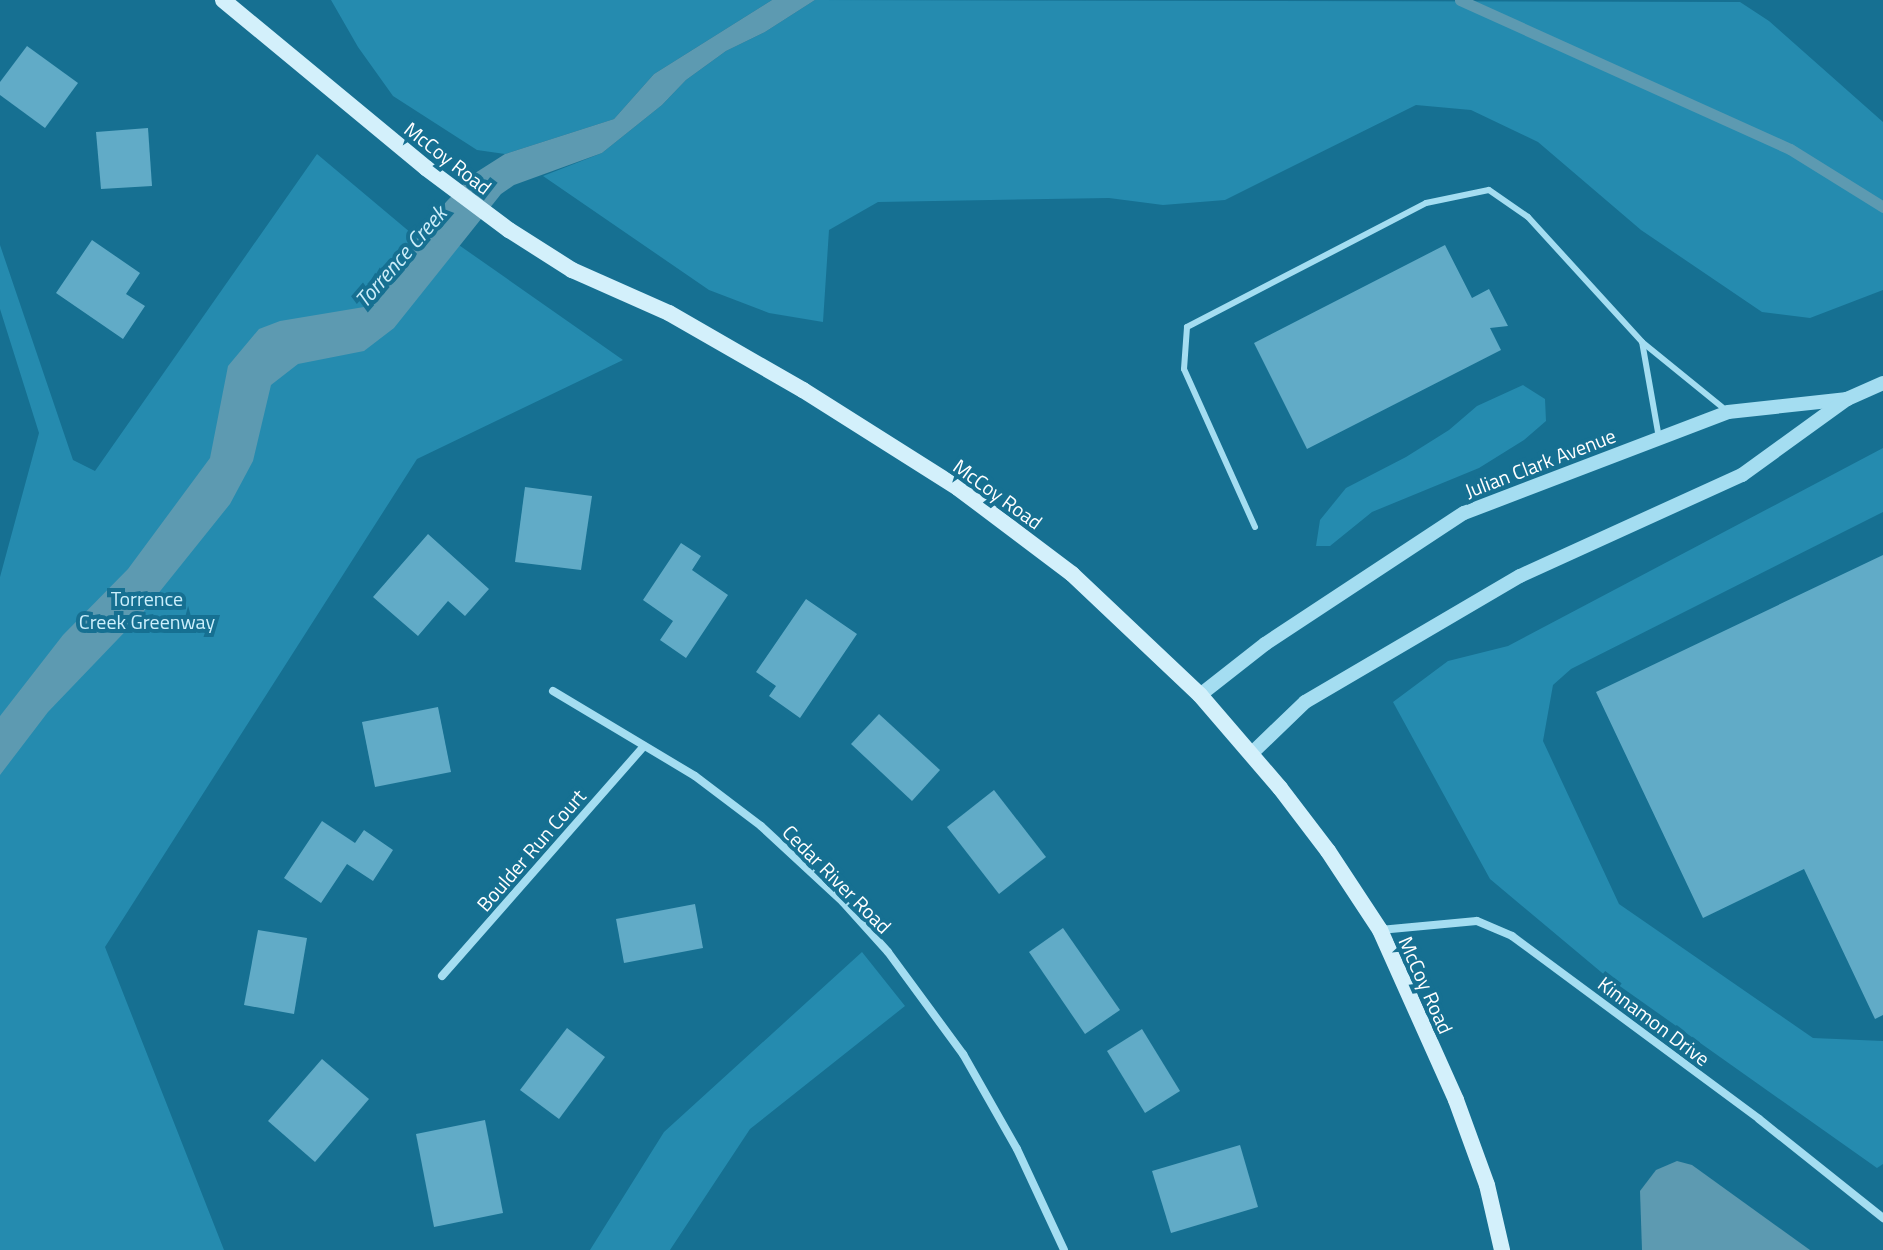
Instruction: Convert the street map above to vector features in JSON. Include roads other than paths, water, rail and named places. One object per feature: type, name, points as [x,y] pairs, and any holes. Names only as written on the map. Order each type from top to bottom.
[{"type":"main road","name":"McCoy Road","points":[[223,0],[426,168],[509,230],[572,270],[669,313],[803,390],[958,488],[1072,574],[1200,695],[1328,851],[1380,930],[1456,1100],[1487,1185],[1502,1250]]},
{"type":"street","name":"Julian Clark Avenue","points":[[1251,754],[1305,702],[1318,694],[1520,576],[1742,475],[1847,399],[1883,383]]},
{"type":"street","name":"Julian Clark Avenue","points":[[1200,695],[1265,644],[1464,513],[1728,412],[1847,399]]},
{"type":"street","name":"Cedar River Road","points":[[553,691],[695,776],[761,826],[843,902],[888,952],[963,1054],[1017,1149],[1064,1250]]},
{"type":"street","name":"Boulder Run Court","points":[[442,976],[644,746]]},
{"type":"street","name":"Kinnamon Drive","points":[[1380,930],[1477,921],[1512,936],[1759,1119],[1883,1218]]},
{"type":"lane","points":[[1255,527],[1184,369],[1187,327],[1426,203],[1489,190],[1528,217],[1642,342],[1728,412]]},
{"type":"lane","points":[[1642,342],[1659,438]]},
{"type":"waterway","points":[[1460,0],[1790,149],[1883,207]]},
{"type":"water label","name":"Torrence Creek","points":[[401,257]]},
{"type":"park label","name":"Torrence Creek Greenway","points":[[147,610]]}]
